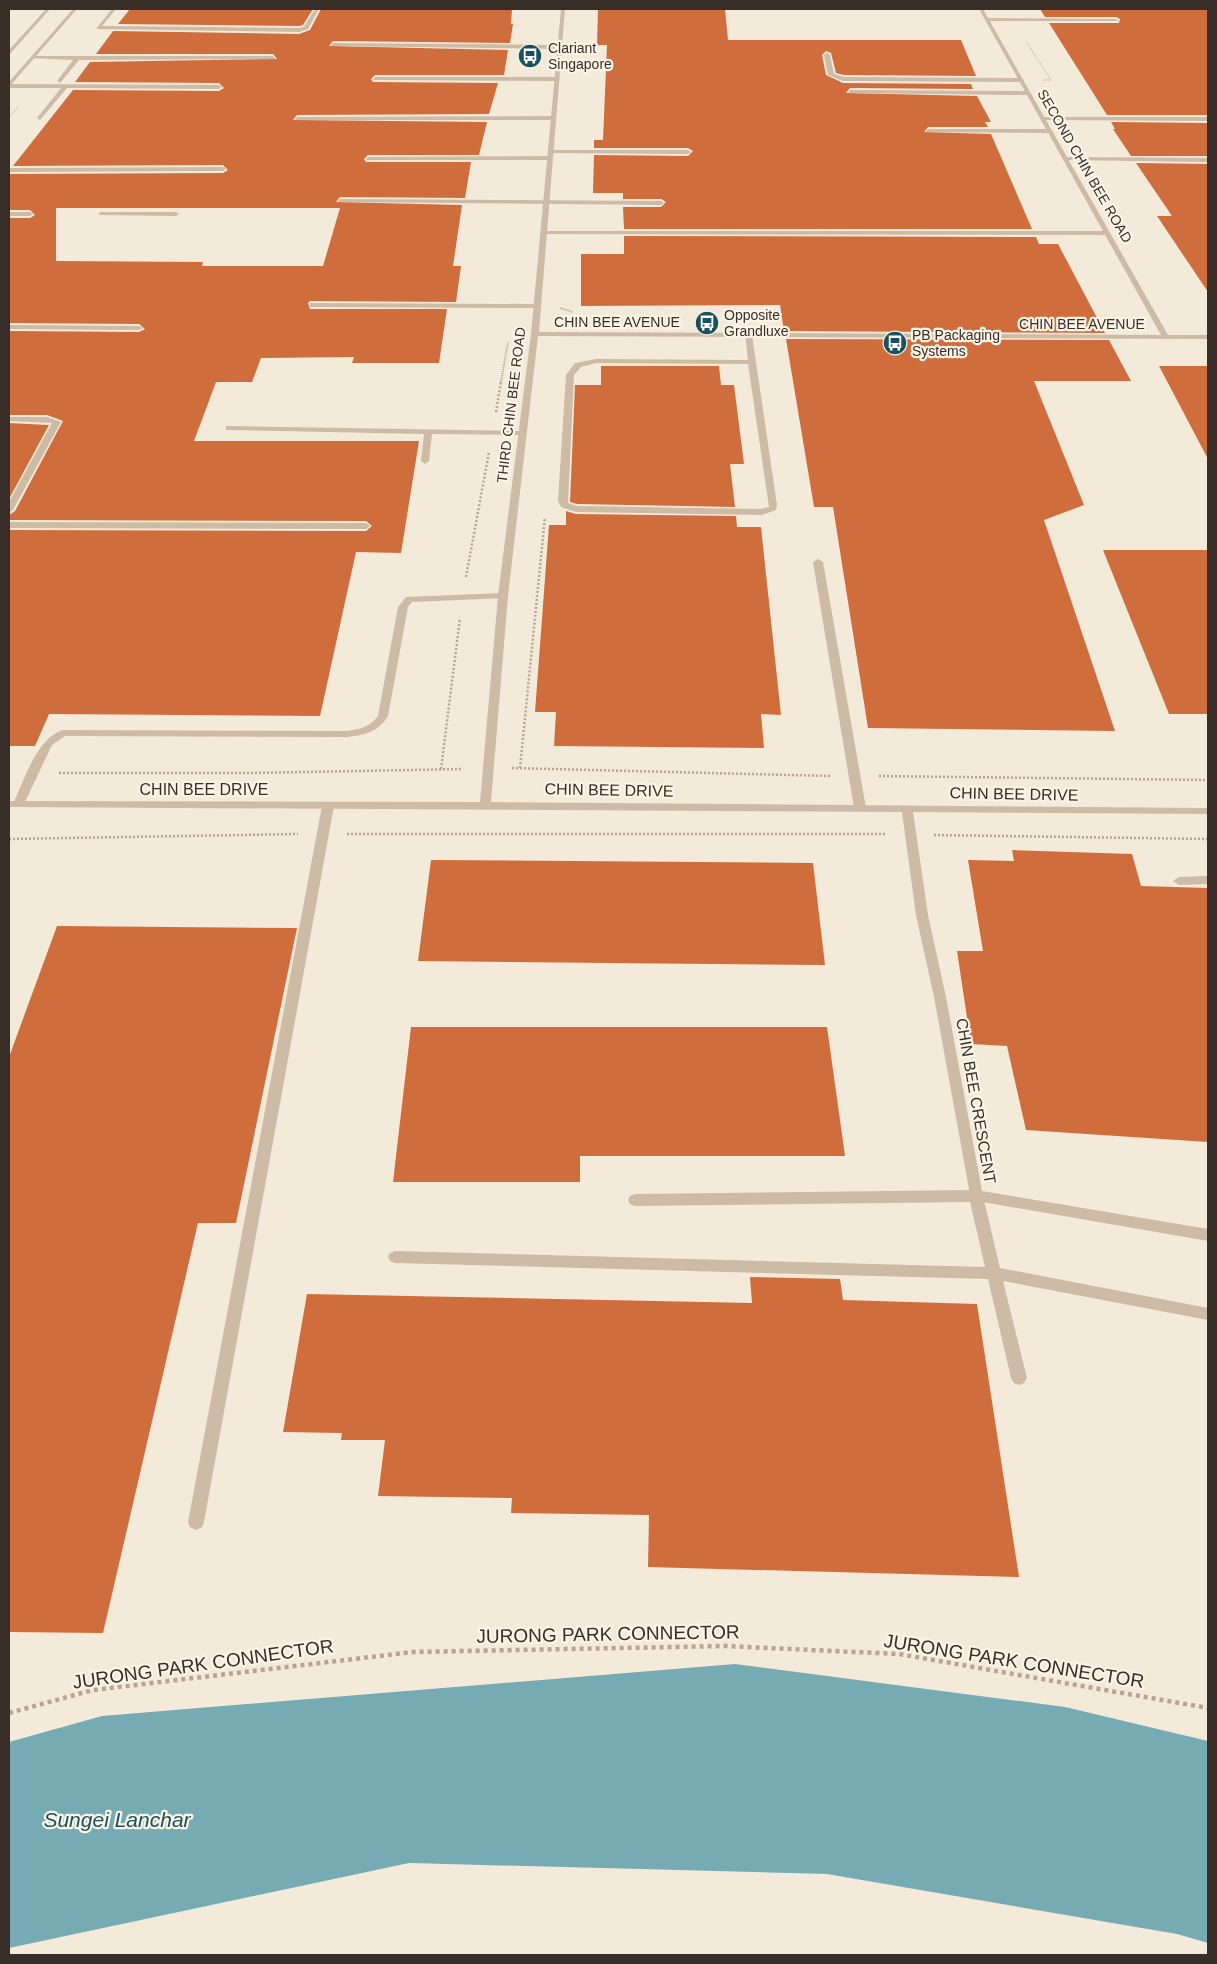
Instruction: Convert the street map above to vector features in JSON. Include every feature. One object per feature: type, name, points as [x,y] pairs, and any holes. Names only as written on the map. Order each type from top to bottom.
[{"type":"street","points":[[9,53],[48,9]]},
{"type":"street","points":[[9,86],[76,9]]},
{"type":"street","points":[[114,9],[98,28],[299,30],[306,28],[317,9]]},
{"type":"street","name":"THIRD CHIN BEE ROAD","points":[[485,805],[503,596],[535,334],[563,9]]},
{"type":"street","name":"SECOND CHIN BEE ROAD","points":[[981,9],[1166,337]]},
{"type":"street","points":[[987,20],[1116,21]]},
{"type":"street","points":[[333,45],[560,47]]},
{"type":"street","points":[[827,55],[831,74],[843,79],[1021,80]]},
{"type":"street","points":[[33,58],[273,58]]},
{"type":"street","points":[[60,81],[77,58]]},
{"type":"street","points":[[375,79],[557,80]]},
{"type":"street","points":[[9,86],[219,87]]},
{"type":"street","points":[[40,118],[65,87]]},
{"type":"street","points":[[850,92],[1028,93]]},
{"type":"street","points":[[297,119],[553,118]]},
{"type":"street","points":[[1043,119],[1208,119]]},
{"type":"street","points":[[928,131],[1050,131]]},
{"type":"street","points":[[368,159],[688,152]]},
{"type":"street","points":[[1066,159],[1208,160]]},
{"type":"street","points":[[9,170],[223,169]]},
{"type":"street","points":[[340,201],[661,203]]},
{"type":"street","points":[[9,214],[30,214]]},
{"type":"street","points":[[101,214],[176,214]]},
{"type":"street","points":[[543,233],[1107,233]]},
{"type":"street","points":[[313,306],[536,306]]},
{"type":"street","points":[[9,327],[138,328]]},
{"type":"street","name":"CHIN BEE AVENUE","points":[[535,334],[1208,337]]},
{"type":"street","points":[[748,335],[752,362],[772,508],[762,512],[576,509],[564,505],[562,501],[570,375],[578,365],[596,361],[752,362]]},
{"type":"street","points":[[9,419],[47,419],[57,422],[9,510]]},
{"type":"street","points":[[229,428],[522,433]]},
{"type":"street","points":[[425,460],[428,432]]},
{"type":"street","points":[[9,525],[366,526]]},
{"type":"street","points":[[818,562],[860,808]]},
{"type":"street","points":[[14,804],[34,773],[47,744],[54,737],[63,733],[347,734],[368,731],[378,724],[383,716],[403,607],[409,599],[503,596]]},
{"type":"street","name":"CHIN BEE DRIVE","points":[[14,804],[485,805],[1208,811]]},
{"type":"street","points":[[196,1522],[328,806]]},
{"type":"street","name":"CHIN BEE CRESCENT","points":[[907,809],[922,915],[940,997],[976,1196],[1208,1235]]},
{"type":"street","points":[[1179,881],[1208,880]]},
{"type":"street","points":[[635,1200],[976,1196],[1019,1378]]},
{"type":"street","points":[[395,1258],[994,1273],[1208,1314]]},
{"type":"path","points":[[34,773],[251,773],[487,769],[1208,780]]},
{"type":"path","points":[[9,839],[427,832],[911,834],[1208,839]]},
{"type":"path","name":"JURONG PARK CONNECTOR","points":[[9,1713],[94,1690],[413,1652],[725,1646],[899,1654],[1208,1708]]},
{"type":"water","name":"Sungei Lanchar","points":[[735,1664],[1065,1707],[1208,1741],[1208,1943],[1177,1934],[827,1874],[409,1863],[9,1948],[9,1742],[102,1716]]},
{"type":"building","points":[[130,9],[313,9],[303,25],[299,26],[118,24]]},
{"type":"building","points":[[321,9],[512,9],[511,24],[513,24],[510,43],[333,41],[329,46],[508,50],[504,75],[375,75],[371,79],[373,82],[498,83],[489,114],[297,115],[293,120],[487,122],[479,155],[368,155],[364,159],[366,162],[471,162],[465,198],[340,197],[336,202],[462,205],[453,266],[461,266],[456,302],[310,301],[308,303],[310,309],[447,309],[439,363],[352,363],[354,357],[261,358],[252,382],[216,382],[194,441],[419,441],[401,553],[356,552],[320,716],[49,714],[35,746],[9,746],[9,530],[366,531],[372,526],[366,521],[9,520],[9,515],[15,511],[63,421],[47,415],[9,415],[9,331],[139,332],[145,329],[139,324],[9,323],[9,218],[30,218],[35,215],[30,210],[9,210],[9,174],[223,173],[228,170],[223,165],[13,166],[73,90],[219,91],[224,88],[219,83],[75,82],[90,62],[277,59],[273,54],[96,54],[113,31],[299,34],[310,30]],"holes":[[[56,208],[340,208],[323,266],[202,266],[203,262],[56,261]]]},
{"type":"building","points":[[598,9],[725,9],[728,40],[961,40],[976,76],[844,75],[836,73],[831,53],[826,51],[822,55],[826,75],[843,83],[971,84],[973,89],[850,88],[846,93],[977,96],[991,122],[985,122],[988,127],[928,127],[924,132],[991,134],[1032,229],[624,229],[623,207],[661,207],[666,202],[661,199],[623,199],[623,193],[593,193],[594,155],[688,156],[693,151],[688,148],[594,148],[594,140],[603,140],[607,45],[597,45]]},
{"type":"building","points":[[1040,9],[1208,9],[1208,115],[1107,115],[1049,23],[1119,23],[1120,19],[1116,17],[1045,17]]},
{"type":"building","points":[[1111,122],[1208,123],[1208,156],[1131,156],[1113,129],[1115,129]]},
{"type":"building","points":[[1136,163],[1208,164],[1208,292],[1157,216],[1172,216]]},
{"type":"building","points":[[624,236],[1036,237],[1039,244],[1058,244],[1105,333],[784,331],[780,305],[581,306],[581,254],[624,254]]},
{"type":"building","points":[[786,339],[1109,340],[1131,381],[1034,381],[1084,505],[1044,520],[1115,731],[868,728],[833,507],[814,507]]},
{"type":"building","points":[[601,366],[719,366],[721,385],[734,385],[744,464],[730,464],[735,507],[577,504],[570,502],[575,385],[601,385]]},
{"type":"building","points":[[1159,366],[1208,366],[1208,459]]},
{"type":"building","points":[[9,423],[49,425],[9,499]]},
{"type":"building","points":[[566,511],[576,514],[736,516],[737,527],[761,527],[781,715],[761,714],[764,748],[554,746],[556,712],[535,712],[549,525],[566,525]]},
{"type":"building","points":[[1103,550],[1208,550],[1208,714],[1169,714]]},
{"type":"building","points":[[1012,850],[1132,854],[1141,886],[1208,888],[1208,1142],[1026,1130],[1007,1046],[971,1044],[957,951],[983,951],[968,860],[1014,861]]},
{"type":"building","points":[[431,860],[813,863],[825,965],[418,961]]},
{"type":"building","points":[[57,926],[297,928],[236,1223],[198,1223],[103,1633],[9,1632],[9,1057]]},
{"type":"building","points":[[411,1027],[827,1027],[845,1156],[580,1156],[580,1182],[393,1182]]},
{"type":"building","points":[[750,1277],[840,1279],[843,1300],[977,1304],[1019,1577],[648,1567],[649,1515],[511,1513],[512,1498],[378,1496],[385,1440],[341,1440],[342,1433],[283,1432],[307,1294],[752,1303]]},
{"type":"place","name":"Clariant Singapore","points":[[530,56]]},
{"type":"place","name":"Opposite Grandluxe","points":[[707,323]]},
{"type":"place","name":"PB Packaging Systems","points":[[895,343]]}]
